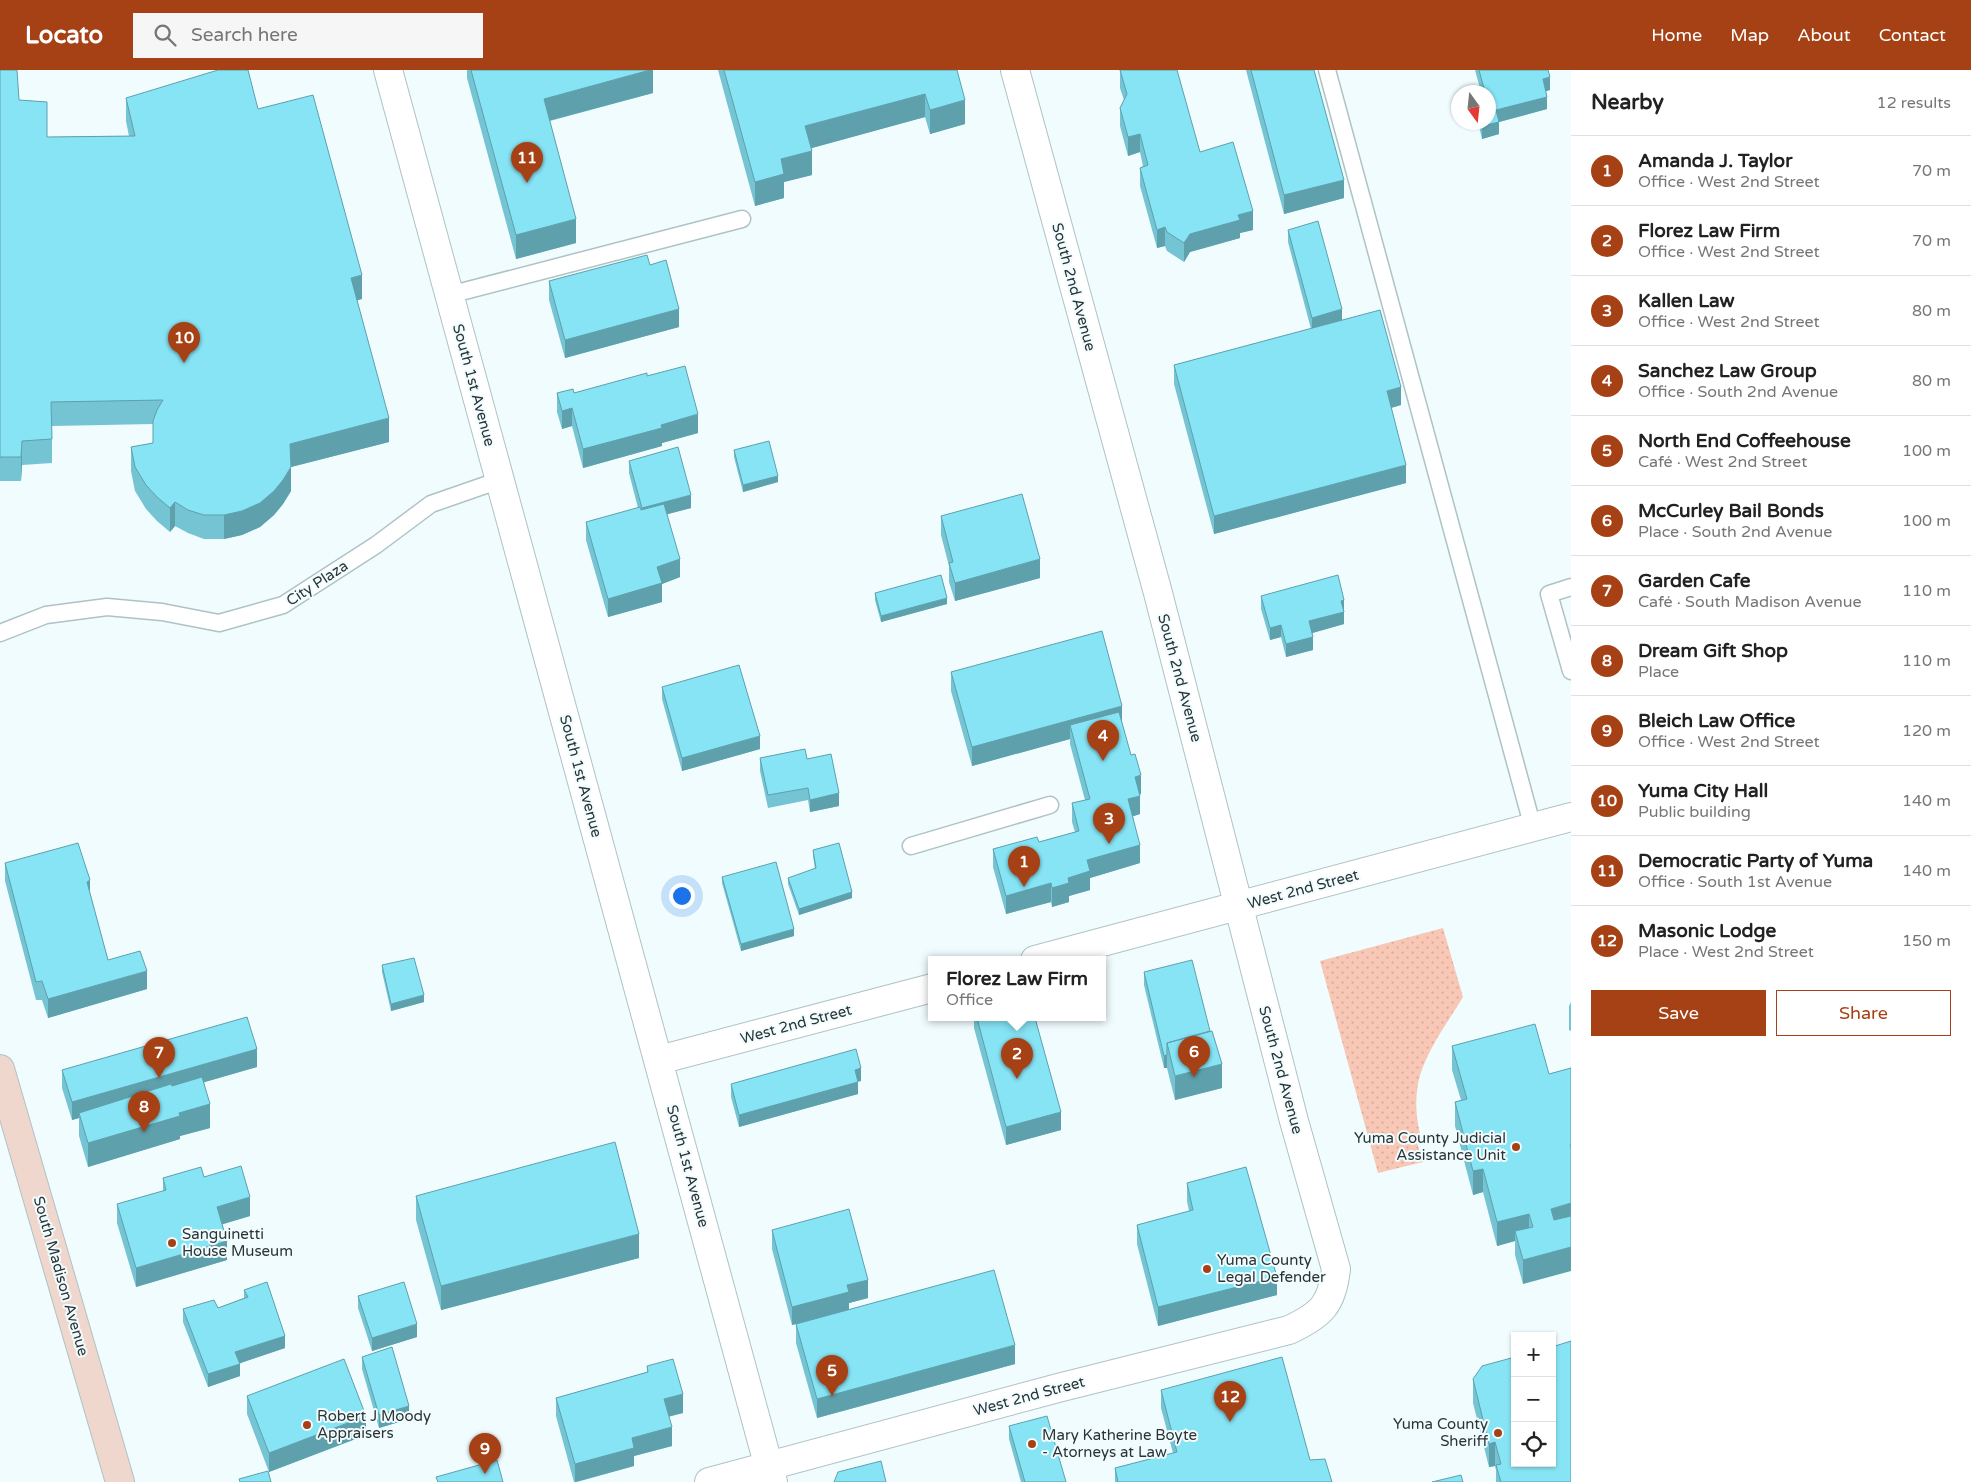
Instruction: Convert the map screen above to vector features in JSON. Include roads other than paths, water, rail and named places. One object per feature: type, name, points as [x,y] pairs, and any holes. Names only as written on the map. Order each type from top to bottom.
[{"type":"street","name":"South 1st Avenue","points":[[388,70],[771,1474]]},
{"type":"street","name":"South 2nd Avenue","points":[[1015,70],[1158,593],[1294,1121],[1336,1269],[1334,1288]]},
{"type":"street","name":"West 2nd Street","points":[[1050,956],[1571,817]]},
{"type":"street","name":"West 2nd Street","points":[[659,1060],[928,989]]},
{"type":"street","name":"South Madison Avenue","points":[[0,1070],[120,1482]]},
{"type":"street","name":"West 2nd Street","points":[[709,1482],[771,1474],[1058,1388],[1289,1330],[1309,1321],[1324,1308],[1334,1288]]},
{"type":"lane","points":[[1327,70],[1533,828]]},
{"type":"lane","points":[[449,295],[742,219]]},
{"type":"lane","name":"City Plaza","points":[[0,633],[46,615],[107,607],[162,612],[219,623],[283,605],[376,545],[431,504],[500,480]]},
{"type":"lane","points":[[1571,588],[1549,594],[1571,671]]},
{"type":"lane","points":[[911,846],[1050,805]]},
{"type":"place","name":"Democratic Party of Yuma","points":[[527,183]]},
{"type":"place","name":"Yuma City Hall","points":[[184,363]]},
{"type":"place","name":"Sanchez Law Group","points":[[1103,761]]},
{"type":"place","name":"Kallen Law","points":[[1109,844]]},
{"type":"place","name":"Amanda J. Taylor","points":[[1024,887]]},
{"type":"place","name":"McCurley Bail Bonds","points":[[1194,1077]]},
{"type":"place","name":"Garden Cafe","points":[[159,1078]]},
{"type":"place","name":"Florez Law Firm","points":[[1017,1079]]},
{"type":"place","name":"Dream Gift Shop","points":[[144,1132]]},
{"type":"place","name":"Yuma County Judicial Assistance Unit","points":[[1516,1147]]},
{"type":"place","name":"Sanguinetti House Museum","points":[[172,1243]]},
{"type":"place","name":"Yuma County Legal Defender","points":[[1207,1269]]},
{"type":"place","name":"North End Coffeehouse","points":[[832,1396]]},
{"type":"place","name":"Masonic Lodge","points":[[1230,1422]]},
{"type":"place","name":"Robert J Moody Appraisers","points":[[307,1425]]},
{"type":"place","name":"Yuma County Sheriff","points":[[1498,1433]]},
{"type":"place","name":"Mary Katherine Boyte - Atorneys at Law","points":[[1032,1444]]},
{"type":"place","name":"Bleich Law Office","points":[[485,1474]]}]
